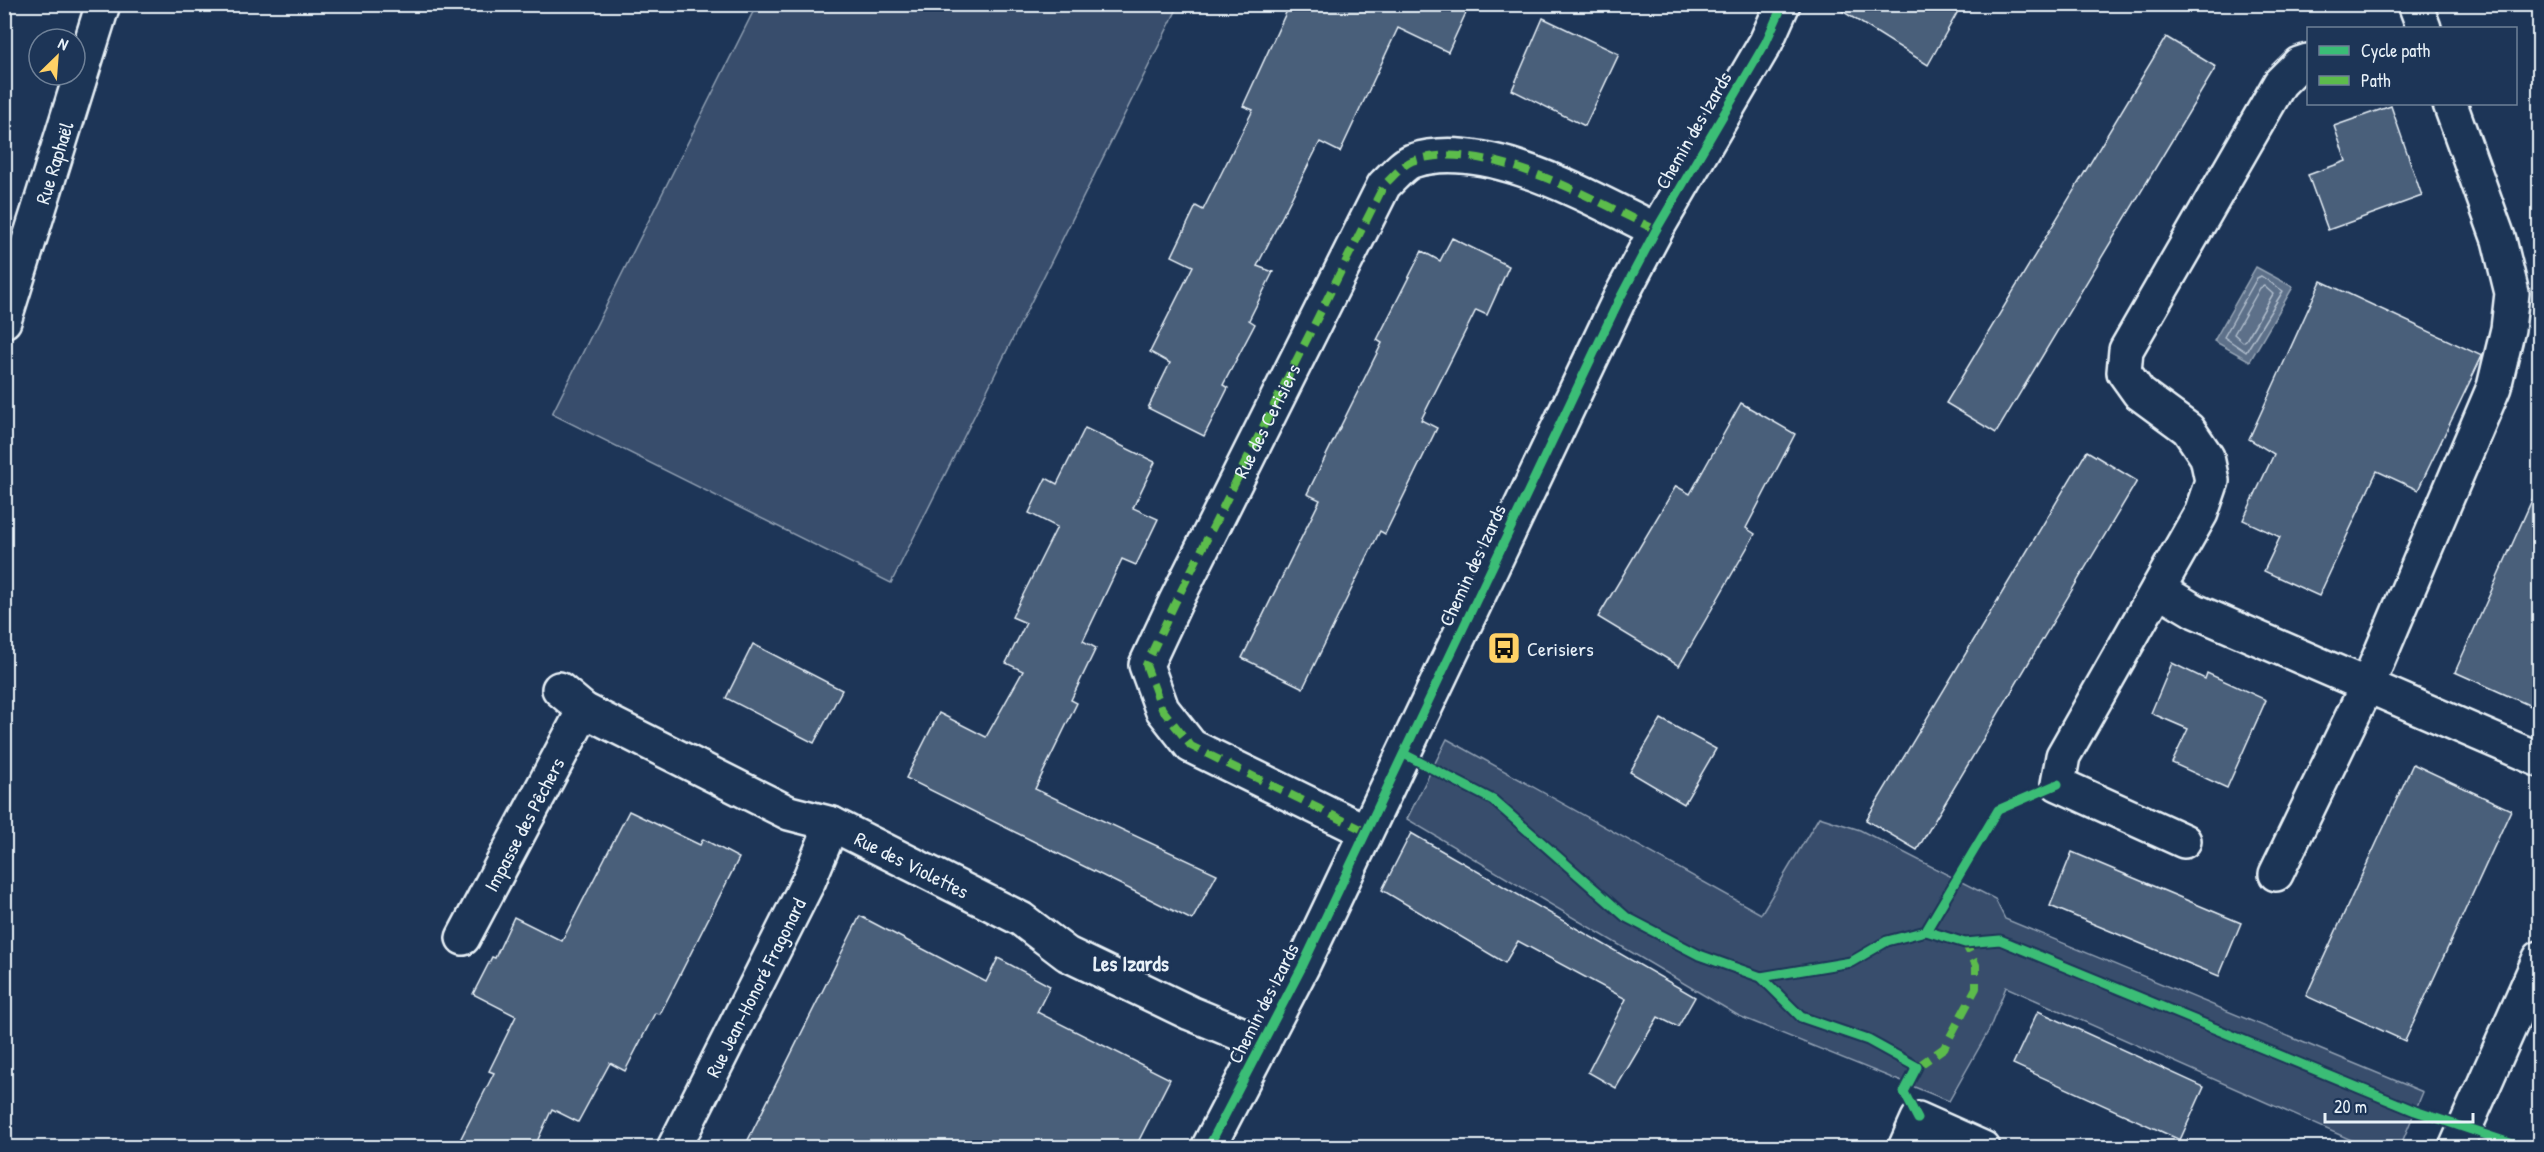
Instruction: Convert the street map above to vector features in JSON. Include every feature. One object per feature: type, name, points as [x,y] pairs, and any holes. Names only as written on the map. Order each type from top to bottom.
[{"type":"street","name":"Rue Raphaël","points":[[4,321],[103,4]]},
{"type":"street","name":"Chemin des Izards","points":[[1208,1148],[1302,967],[1619,300],[1656,230],[1766,42],[1783,4]]},
{"type":"street","points":[[2184,842],[2058,783],[2062,756],[2201,513],[2212,481],[2207,457],[2188,429],[2139,393],[2124,372],[2126,350],[2280,83],[2299,64],[2307,62]]},
{"type":"street","points":[[2276,874],[2367,686],[2494,387],[2508,329],[2512,292],[2499,240],[2450,105]]},
{"type":"street","name":"Rue des Cerisiers","points":[[1365,831],[1191,746],[1162,709],[1146,665],[1175,603],[1384,185],[1410,162],[1456,155],[1508,164],[1656,230]]},
{"type":"street","points":[[2158,589],[2195,611],[2540,760]]},
{"type":"street","name":"Rue des Violettes","points":[[559,689],[584,710],[789,813],[832,824],[1021,918],[1067,954],[1190,1013],[1263,1043]]},
{"type":"street","name":"Impasse des Pêchers","points":[[463,938],[584,710]]},
{"type":"street","name":"Rue Jean-Honoré Fragonard","points":[[674,1148],[809,880],[832,824]]},
{"type":"street","points":[[2456,1148],[2540,958]]},
{"type":"street","points":[[1905,1148],[1918,1119],[1983,1148]]},
{"type":"shaded area","points":[[757,4],[1179,5],[891,583],[552,414]]},
{"type":"shaded area","points":[[1447,739],[1761,914],[1819,817],[1860,830],[1995,899],[2005,919],[2423,1092],[2400,1147],[2367,1147],[2006,987],[1989,1030],[1949,1101],[1739,1016],[1407,819]]},
{"type":"water","points":[[2256,267],[2293,287],[2250,361],[2214,341]]},
{"type":"building","points":[[1290,4],[1470,4],[1448,52],[1398,28],[1340,152],[1320,142],[1257,266],[1273,272],[1249,320],[1255,324],[1223,385],[1228,388],[1204,436],[1148,408],[1170,363],[1150,352],[1193,266],[1172,256],[1196,206],[1203,210],[1253,110],[1243,106]]},
{"type":"building","points":[[1831,4],[1962,4],[1928,65]]},
{"type":"building","points":[[1543,18],[1619,54],[1585,126],[1512,90]]},
{"type":"building","points":[[2166,37],[2216,67],[1996,433],[1946,403]]},
{"type":"building","points":[[2391,106],[2422,196],[2328,230],[2308,175],[2346,161],[2334,126]]},
{"type":"building","points":[[1452,238],[1509,266],[1487,315],[1476,310],[1421,420],[1437,428],[1385,534],[1380,531],[1303,688],[1242,658],[1320,500],[1307,494],[1382,343],[1377,340],[1422,251],[1440,261]]},
{"type":"building","points":[[2321,281],[2482,356],[2418,490],[2377,471],[2319,596],[2264,571],[2280,537],[2243,520],[2274,454],[2249,439]]},
{"type":"building","points":[[1741,403],[1795,434],[1746,528],[1755,534],[1679,666],[1598,617],[1676,486],[1690,494]]},
{"type":"building","points":[[1085,428],[1155,462],[1133,508],[1158,519],[1136,565],[1122,559],[1083,641],[1096,648],[1071,700],[1077,703],[1035,789],[1217,874],[1192,920],[906,778],[939,713],[986,737],[1023,671],[1006,663],[1026,623],[1012,617],[1057,527],[1029,513],[1046,478],[1057,484]]},
{"type":"building","points":[[2087,451],[2137,481],[1917,850],[1866,820]]},
{"type":"building","points":[[2540,482],[2540,710],[2455,672]]},
{"type":"building","points":[[753,644],[842,690],[814,743],[726,698]]},
{"type":"building","points":[[2172,663],[2205,679],[2207,673],[2266,700],[2227,788],[2172,763],[2188,729],[2151,713]]},
{"type":"building","points":[[1661,719],[1716,749],[1684,804],[1630,772]]},
{"type":"building","points":[[2413,764],[2511,810],[2405,1041],[2306,996]]},
{"type":"building","points":[[629,811],[700,845],[703,839],[739,858],[660,1014],[655,1013],[625,1071],[610,1063],[578,1122],[552,1109],[534,1148],[456,1148],[494,1073],[489,1071],[516,1016],[473,994],[492,957],[495,958],[514,917],[562,941]]},
{"type":"building","points":[[1411,833],[1695,997],[1678,1027],[1658,1017],[1616,1088],[1588,1072],[1626,999],[1518,941],[1505,963],[1382,890]]},
{"type":"building","points":[[2072,852],[2241,923],[2219,976],[2050,906]]},
{"type":"building","points":[[860,916],[986,982],[998,958],[1050,986],[1037,1012],[1170,1079],[1135,1148],[744,1148]]},
{"type":"building","points":[[2038,1011],[2204,1087],[2180,1140],[2013,1064]]},
{"type":"marked path","points":[[1365,831],[1191,746],[1162,709],[1146,665],[1175,603],[1384,185],[1405,165],[1412,161],[1441,156],[1472,157],[1504,164],[1537,174],[1656,230]]},
{"type":"marked path","points":[[1917,1067],[1944,1048],[1976,988],[1976,965],[1965,943]]},
{"type":"cycle path","points":[[1208,1148],[1302,967],[1619,300],[1656,230],[1766,42],[1783,4]]},
{"type":"cycle path","points":[[1404,754],[1493,800],[1626,917],[1699,955],[1761,977],[1801,1017],[1868,1040],[1917,1067],[1904,1092],[1918,1119]]},
{"type":"cycle path","points":[[1761,977],[1851,962],[1887,941],[1926,931],[1998,810],[2058,784]]},
{"type":"cycle path","points":[[1926,931],[1965,943],[2000,940],[2415,1111],[2525,1148]]},
{"type":"place","name":"Cerisiers","points":[[1504,648]]},
{"type":"district","name":"Les Izards","points":[[1131,963]]}]
